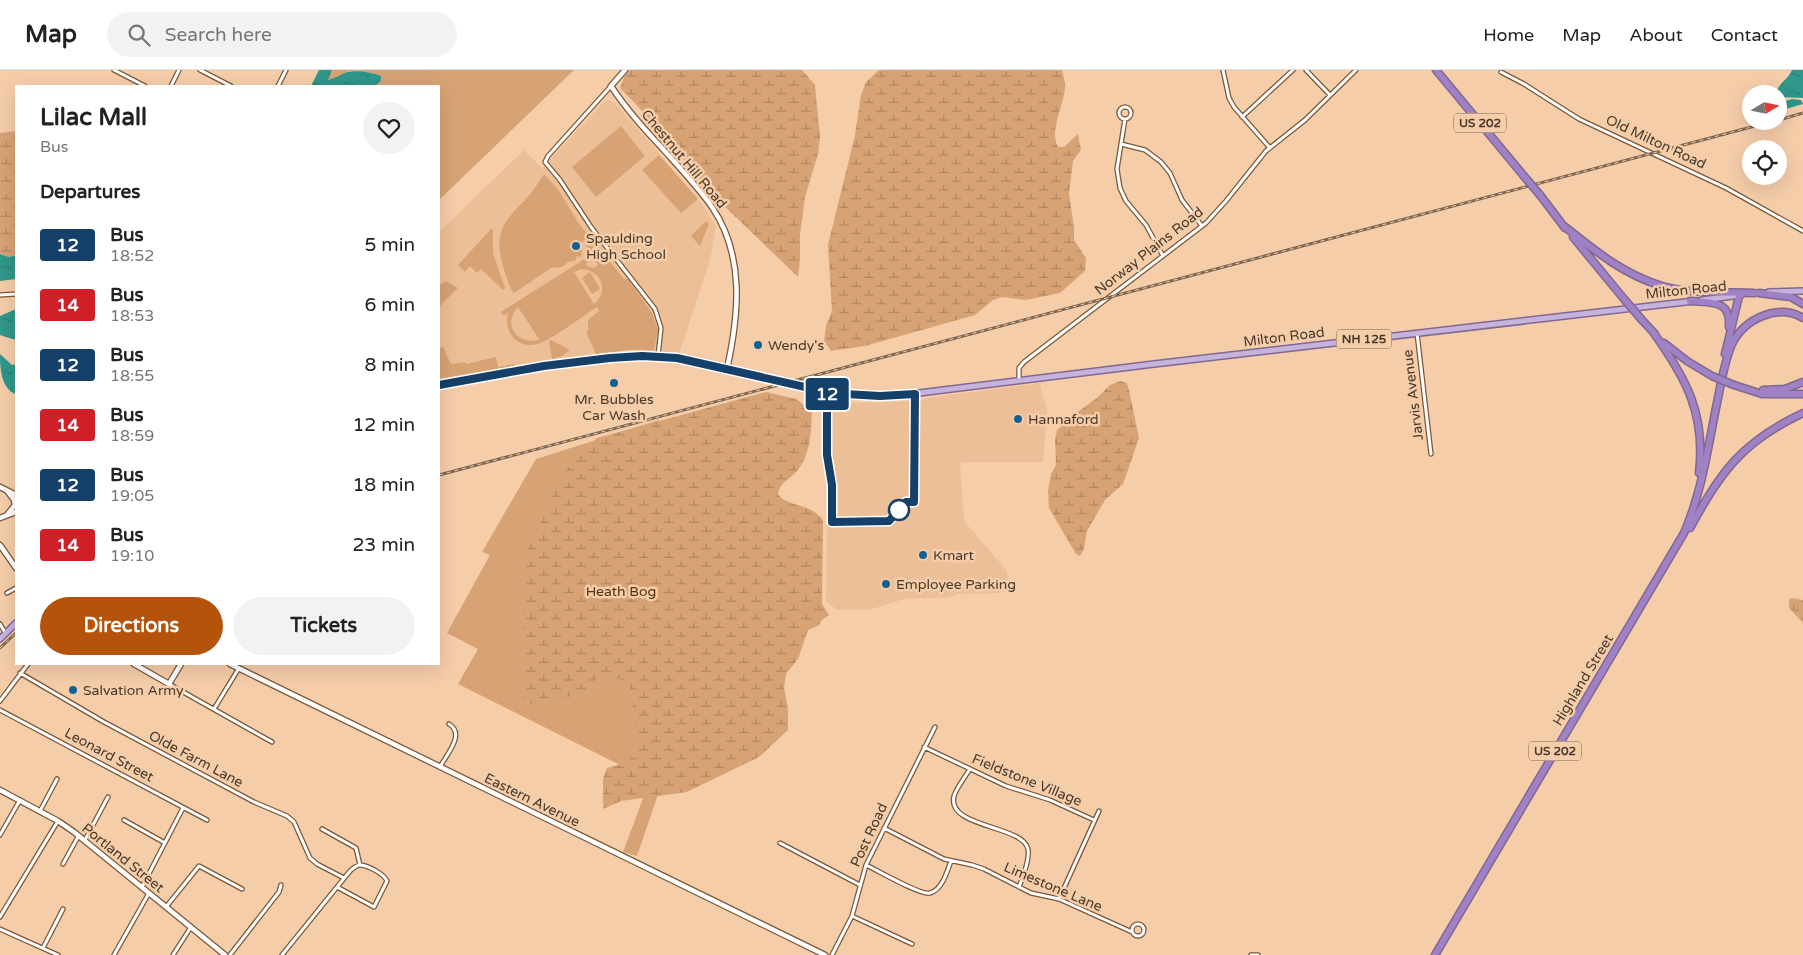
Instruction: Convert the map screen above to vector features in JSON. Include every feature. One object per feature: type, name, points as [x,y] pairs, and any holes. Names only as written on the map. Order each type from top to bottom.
[{"type":"highway","name":"US 202","points":[[1436,70],[1624,299],[1653,332],[1675,352],[1712,376],[1747,389],[1778,390],[1792,388],[1803,382]]},
{"type":"highway","points":[[1564,226],[1612,263],[1661,286],[1687,290],[1756,293],[1791,297],[1803,304]]},
{"type":"highway","points":[[1721,384],[1728,341],[1739,296]]},
{"type":"highway","points":[[1690,301],[1718,304],[1727,310],[1729,322],[1728,341]]},
{"type":"highway","name":"US 202","points":[[1676,547],[1684,533],[1695,504],[1721,384],[1733,343],[1742,330],[1767,314],[1789,312],[1803,318]]},
{"type":"highway","name":"US 202","points":[[1653,332],[1681,374],[1689,390],[1697,417],[1701,448],[1695,504]]},
{"type":"highway","points":[[1747,389],[1768,394],[1803,394]]},
{"type":"highway","points":[[1676,547],[1716,483],[1732,462],[1769,430],[1803,413]]},
{"type":"highway","name":"Highland Street","points":[[1435,955],[1676,547]]},
{"type":"main road","name":"Milton Road","points":[[727,369],[827,392],[855,396],[895,396],[1756,293],[1803,291]]},
{"type":"main road","name":"NH 125","points":[[440,385],[575,362],[627,356],[677,358],[727,369]]},
{"type":"main road","points":[[0,639],[15,624]]},
{"type":"street","points":[[114,70],[143,85]]},
{"type":"street","points":[[172,85],[179,70]]},
{"type":"street","points":[[200,70],[229,85]]},
{"type":"street","points":[[278,85],[286,70]]},
{"type":"street","points":[[624,70],[548,156],[545,162],[560,180],[591,227],[655,309],[660,322],[661,333],[658,356]]},
{"type":"street","points":[[1223,70],[1229,98],[1242,117],[1270,148]]},
{"type":"street","points":[[1242,117],[1293,70]]},
{"type":"street","points":[[1306,70],[1330,95]]},
{"type":"street","name":"Norway Plains Road","points":[[1019,380],[1019,368],[1024,362],[1202,226],[1220,209],[1253,166],[1270,148],[1305,120],[1356,70]]},
{"type":"street","name":"Old Milton Road","points":[[1501,72],[1579,118],[1726,188],[1803,231]]},
{"type":"street","name":"Chestnut Hill Road","points":[[611,86],[629,111],[705,197],[717,215],[727,236],[735,266],[737,296],[727,369]]},
{"type":"street","points":[[1126,106],[1130,109],[1131,114],[1129,118],[1125,119],[1121,118],[1118,112],[1121,107],[1126,106]]},
{"type":"street","points":[[1125,119],[1118,169],[1121,193],[1129,206],[1146,225],[1163,256]]},
{"type":"street","points":[[1122,144],[1145,150],[1161,162],[1170,173],[1182,200],[1202,226]]},
{"type":"street","points":[[0,295],[15,294]]},
{"type":"street","name":"Jarvis Avenue","points":[[1417,333],[1431,454]]},
{"type":"street","points":[[0,487],[15,495]]},
{"type":"street","points":[[7,515],[15,505],[8,492]]},
{"type":"street","points":[[0,518],[15,512]]},
{"type":"street","points":[[0,544],[15,566]]},
{"type":"street","points":[[6,593],[15,588]]},
{"type":"street","points":[[0,624],[6,634]]},
{"type":"street","points":[[0,701],[27,665]]},
{"type":"street","points":[[136,665],[272,742]]},
{"type":"street","points":[[169,684],[180,665]]},
{"type":"street","name":"Eastern Avenue","points":[[232,665],[825,955]]},
{"type":"street","points":[[214,709],[239,668]]},
{"type":"street","name":"Olde Farm Lane","points":[[20,673],[104,722],[254,802],[287,816],[296,826],[310,858],[317,864],[344,878]]},
{"type":"street","name":"Leonard Street","points":[[0,710],[207,820]]},
{"type":"street","points":[[440,767],[450,754],[456,733],[449,724]]},
{"type":"street","name":"Post Road","points":[[832,955],[852,916],[866,865],[935,727]]},
{"type":"street","name":"Fieldstone Village","points":[[924,748],[1006,786],[1063,805],[1094,820]]},
{"type":"street","points":[[970,769],[954,796],[957,810],[966,817],[1007,833],[1024,842],[1028,856],[1019,887]]},
{"type":"street","points":[[40,811],[57,779]]},
{"type":"street","name":"Portland Street","points":[[0,790],[58,821],[79,835],[225,955]]},
{"type":"street","points":[[85,840],[108,797]]},
{"type":"street","points":[[0,834],[20,800]]},
{"type":"street","points":[[142,888],[183,808]]},
{"type":"street","points":[[1059,899],[1099,811]]},
{"type":"street","points":[[124,820],[165,843]]},
{"type":"street","points":[[0,917],[58,821]]},
{"type":"street","name":"Limestone Lane","points":[[884,828],[951,861],[972,865],[1040,896],[1059,899],[1132,932]]},
{"type":"street","points":[[322,829],[356,848],[360,865]]},
{"type":"street","points":[[63,864],[79,835]]},
{"type":"street","points":[[780,843],[860,885]]},
{"type":"street","points":[[866,865],[916,891],[926,894],[939,887],[951,861]]},
{"type":"street","points":[[282,955],[344,878],[353,868],[360,865],[367,867],[387,879],[374,907],[337,887]]},
{"type":"street","points":[[166,907],[200,866],[242,890]]},
{"type":"street","points":[[230,955],[279,892],[281,885]]},
{"type":"street","points":[[114,955],[149,893]]},
{"type":"street","points":[[43,948],[63,909]]},
{"type":"street","points":[[852,916],[912,944]]},
{"type":"street","points":[[173,955],[191,927]]},
{"type":"street","points":[[0,929],[58,955]]},
{"type":"street","points":[[1251,955],[1258,955]]},
{"type":"shaded area","name":"Spaulding High School","points":[[608,100],[615,103],[698,198],[716,226],[710,260],[679,354],[633,350],[602,353],[440,379],[440,231],[524,150],[542,168]]},
{"type":"shaded area","points":[[1041,383],[1040,386],[1047,410],[1043,462],[960,462],[964,521],[1007,571],[1008,585],[1005,591],[1000,593],[959,594],[946,598],[907,598],[869,610],[836,609],[826,601],[828,485],[823,456],[824,399],[851,403],[919,401],[926,398]]},
{"type":"green space","points":[[332,70],[574,70],[440,199],[440,85],[376,85],[381,81],[373,73],[349,71],[336,78],[327,80]]},
{"type":"green space","points":[[630,70],[802,70],[815,85],[820,137],[818,154],[805,197],[800,235],[798,277],[719,201],[620,88],[624,77]]},
{"type":"green space","points":[[879,70],[1062,70],[1065,89],[1055,134],[1058,147],[1064,147],[1078,134],[1081,150],[1073,161],[1069,193],[1074,240],[1086,258],[1085,271],[1060,293],[1026,300],[1002,297],[993,300],[975,315],[865,346],[831,351],[824,341],[826,326],[832,311],[828,245],[855,135],[861,95],[866,82]]},
{"type":"green space","points":[[621,126],[645,156],[596,197],[572,167]]},
{"type":"green space","points":[[15,131],[15,255],[9,257],[0,254],[0,133]]},
{"type":"green space","points":[[659,155],[698,199],[681,213],[642,170]]},
{"type":"green space","points":[[544,174],[557,188],[580,225],[624,279],[628,279],[652,313],[658,329],[654,350],[628,350],[596,354],[586,332],[588,331],[588,320],[599,311],[597,307],[540,343],[533,345],[524,344],[518,342],[512,336],[507,325],[508,313],[504,316],[501,312],[586,258],[588,262],[585,265],[594,268],[598,265],[583,241],[579,243],[578,249],[582,250],[581,257],[577,256],[575,261],[568,262],[562,267],[551,268],[514,293],[511,289],[501,257],[499,243],[502,229],[511,215],[534,190]],"holes":[[[581,269],[594,273],[601,282],[602,293],[594,304],[574,272]],[[518,307],[539,339],[538,340],[530,341],[518,336],[514,332],[511,320]]]},
{"type":"green space","points":[[706,221],[709,224],[700,246],[691,236]]},
{"type":"green space","points":[[491,229],[493,230],[493,253],[505,288],[503,290],[481,269],[477,273],[470,266],[465,272],[458,265]]},
{"type":"green space","points":[[590,272],[600,289],[592,294],[582,278]]},
{"type":"green space","points":[[446,281],[458,288],[440,306],[440,284]]},
{"type":"green space","points":[[551,340],[570,350],[562,356],[552,359],[549,341]]},
{"type":"green space","points":[[443,347],[451,364],[466,362],[466,364],[496,357],[498,367],[514,364],[514,366],[440,379],[440,348]]},
{"type":"green space","points":[[1121,381],[1127,383],[1139,438],[1123,484],[1105,500],[1087,531],[1084,549],[1080,556],[1076,554],[1049,508],[1048,491],[1051,474],[1056,465],[1055,440],[1057,430],[1110,385]]},
{"type":"green space","name":"Heath Bog","points":[[766,392],[796,399],[812,411],[808,450],[802,464],[780,487],[778,494],[787,501],[812,511],[823,520],[822,604],[829,615],[819,625],[808,630],[798,659],[786,674],[784,688],[788,708],[788,730],[759,757],[687,792],[621,801],[603,809],[603,779],[607,768],[629,760],[635,746],[636,725],[630,687],[620,679],[596,679],[586,690],[568,697],[546,699],[530,704],[522,701],[526,663],[522,626],[524,574],[528,546],[565,471],[597,438]]},
{"type":"green space","name":"Heath Bog","points":[[659,420],[680,730],[637,856],[623,852],[650,780],[458,684],[478,649],[447,633],[490,555],[482,552],[536,459]]},
{"type":"green space","points":[[1789,599],[1803,600],[1803,623],[1789,608]]},
{"type":"water","points":[[319,70],[332,70],[328,80],[347,72],[355,71],[369,72],[381,76],[381,81],[376,85],[312,85]]},
{"type":"water","points":[[1792,70],[1803,70],[1803,98],[1788,97],[1788,85],[1780,85]]},
{"type":"water","points":[[1788,100],[1801,100],[1803,104],[1788,108]]},
{"type":"water","points":[[0,254],[9,257],[15,255],[15,279],[0,281]]},
{"type":"water","points":[[15,309],[15,340],[0,335],[0,316]]},
{"type":"water","points":[[0,354],[12,365],[15,364],[15,394],[7,387],[1,371]]},
{"type":"railway","points":[[1788,117],[1803,113]]},
{"type":"railway","points":[[440,475],[1742,129]]},
{"type":"railway","points":[[0,648],[15,634]]},
{"type":"bus line","name":"12","points":[[440,385],[544,366],[627,356],[658,356],[677,358],[827,392],[827,455],[832,480],[832,522],[889,521],[906,502],[914,502],[915,394],[895,396],[855,396],[845,394]]},
{"type":"place","name":"Spaulding High School","points":[[576,246]]},
{"type":"place","name":"Wendy's","points":[[758,345]]},
{"type":"place","name":"Mr. Bubbles Car Wash","points":[[614,383]]},
{"type":"place","name":"Hannaford","points":[[1018,419]]},
{"type":"place","name":"Kmart","points":[[923,555]]},
{"type":"place","name":"Employee Parking","points":[[886,584]]},
{"type":"place","name":"Salvation Army","points":[[73,690]]}]
